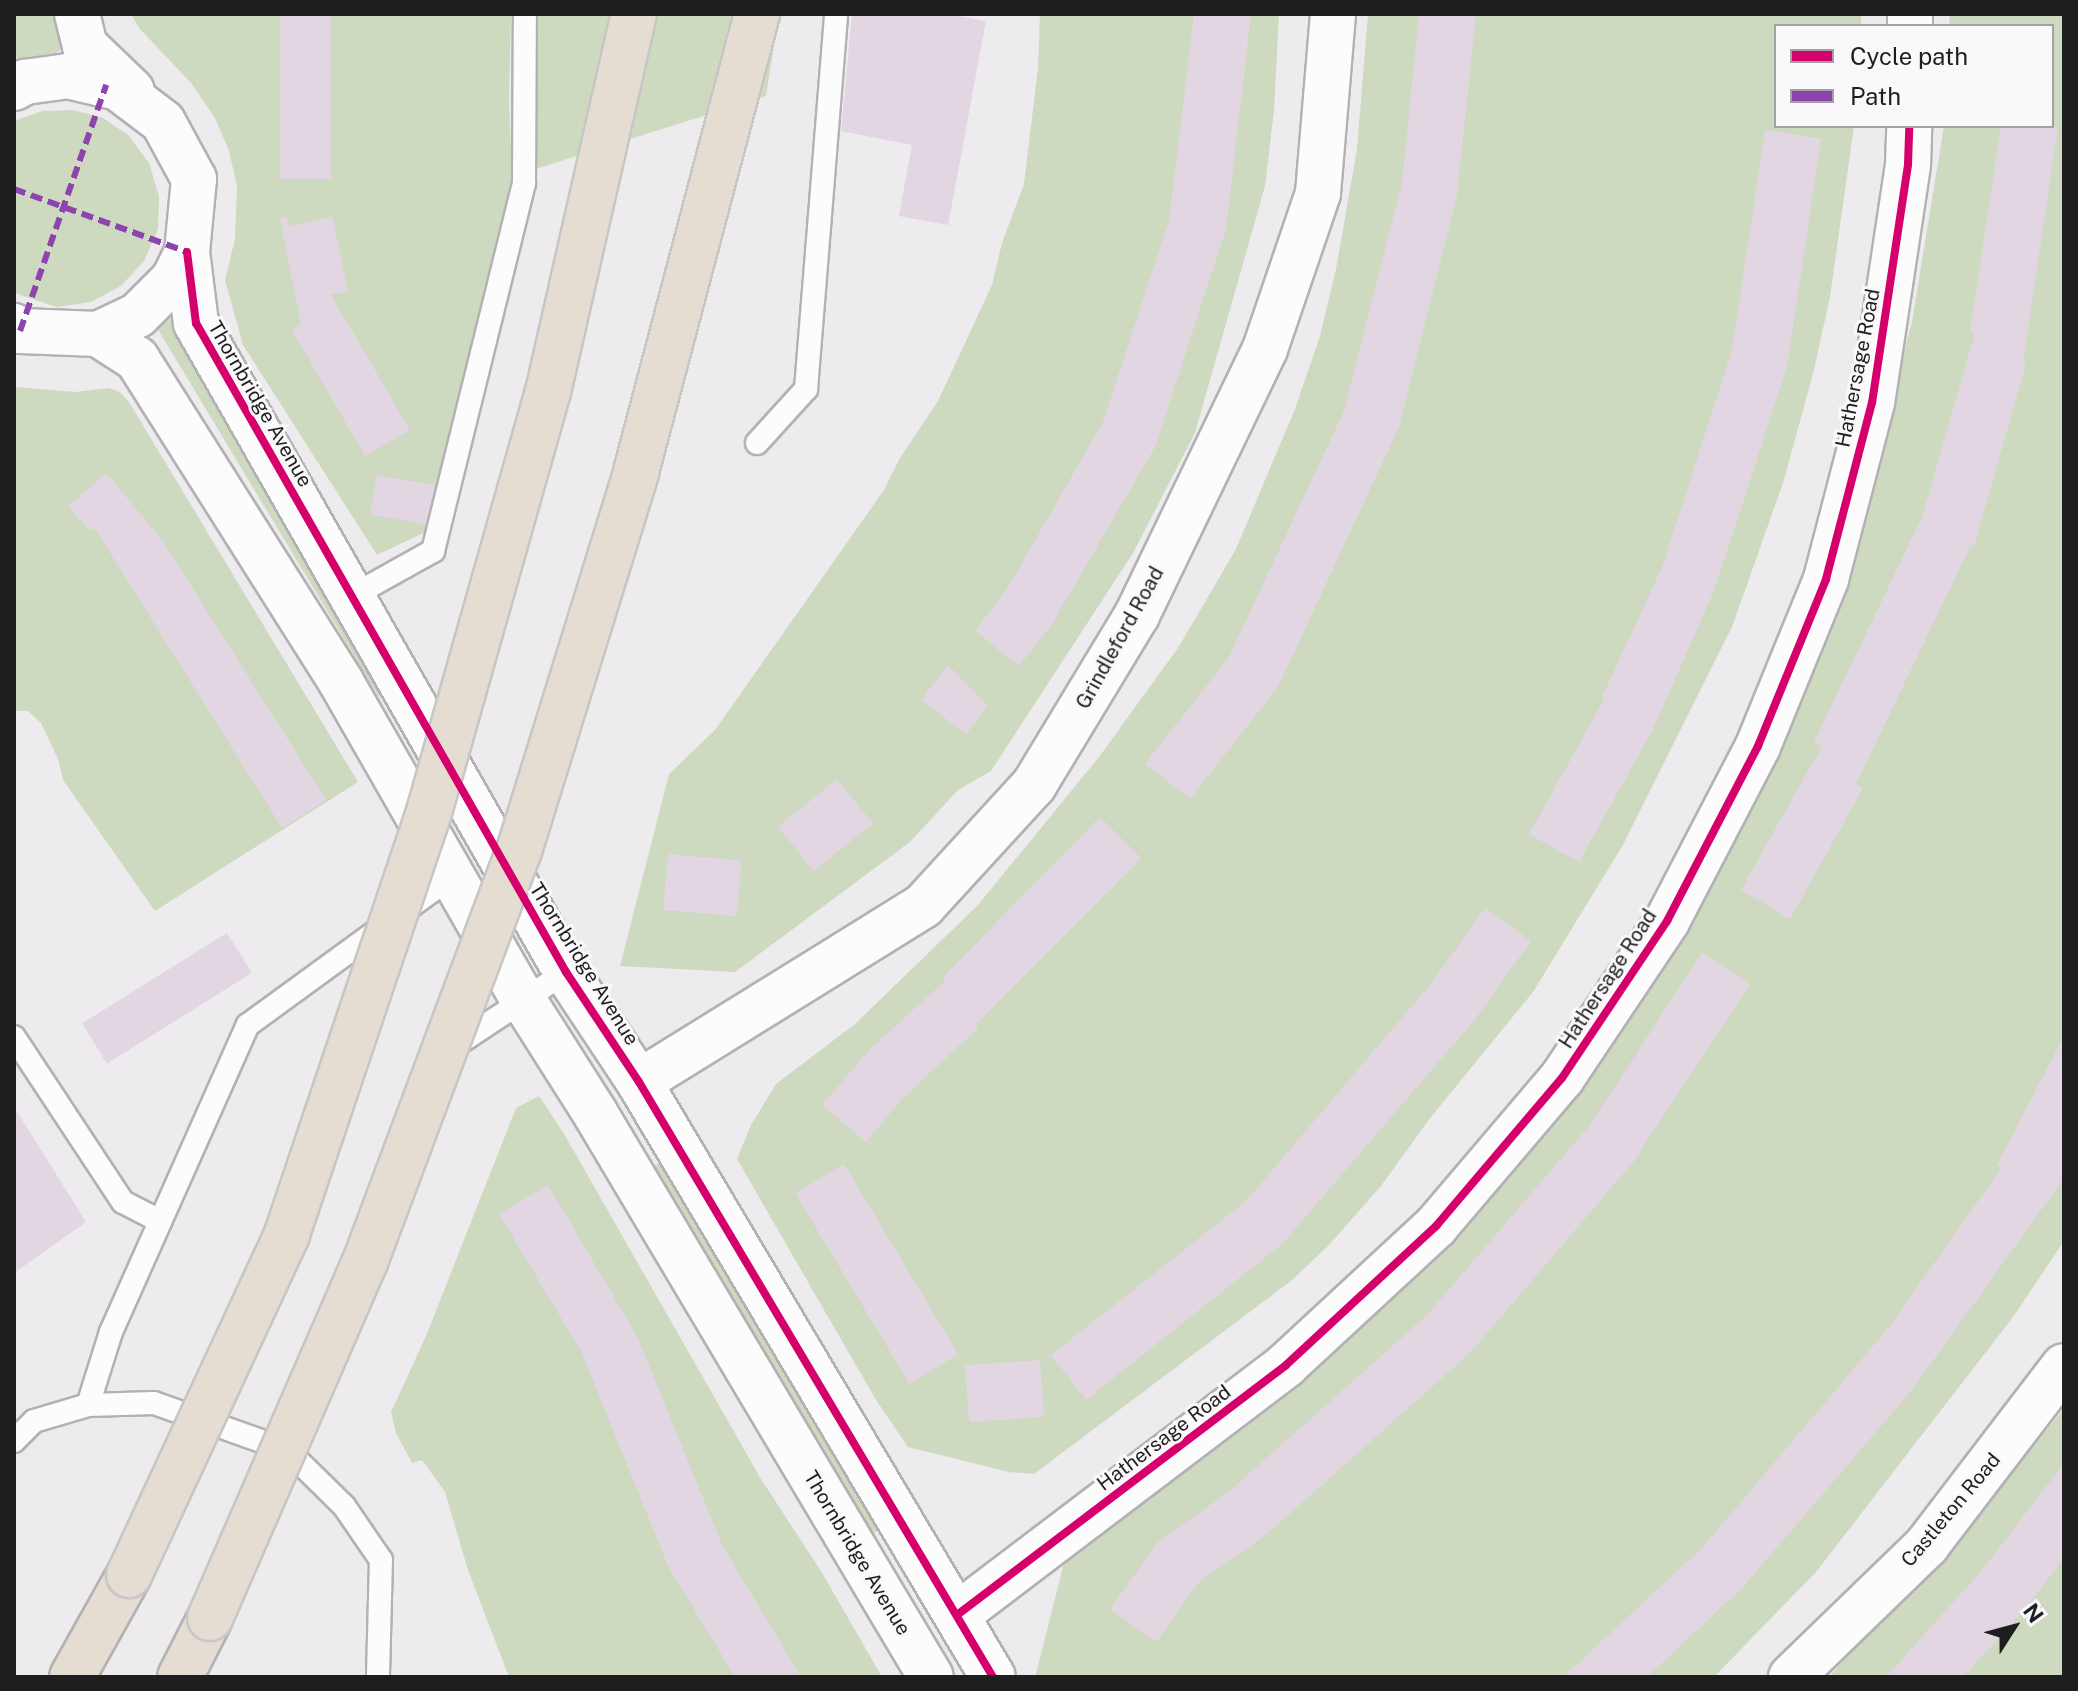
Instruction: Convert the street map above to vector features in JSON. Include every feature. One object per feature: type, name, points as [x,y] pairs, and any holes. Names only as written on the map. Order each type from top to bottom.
[{"type":"highway","points":[[72,1677],[129,1575],[287,1234],[429,812],[548,392],[634,14]]},
{"type":"highway","points":[[182,1676],[365,1262],[519,851],[636,472],[757,14]]},
{"type":"street","points":[[16,331],[98,334],[138,315],[174,279],[187,252],[194,179],[163,122],[85,46],[77,14]]},
{"type":"street","name":"Grindleford Road","points":[[639,1082],[924,905],[1034,785],[1137,615],[1265,349],[1318,193],[1333,14]]},
{"type":"street","points":[[14,88],[25,82],[68,76],[118,88],[163,122]]},
{"type":"street","name":"Hathersage Road","points":[[957,1615],[1286,1365],[1436,1226],[1562,1078],[1667,921],[1758,746],[1826,579],[1872,403],[1908,164],[1909,128]]},
{"type":"street","name":"Thornbridge Avenue","points":[[187,252],[196,323],[566,972],[639,1082],[993,1677]]},
{"type":"street","name":"Thornbridge Avenue","points":[[98,334],[137,359],[341,682],[524,1001],[595,1113],[922,1662]]},
{"type":"street","name":"Castleton Road","points":[[1791,1677],[1927,1545],[2064,1366]]},
{"type":"lane","points":[[352,596],[433,551],[524,183],[525,14]]},
{"type":"lane","points":[[757,443],[806,389],[836,14]]},
{"type":"lane","points":[[88,1405],[111,1332],[248,1025],[452,876]]},
{"type":"lane","points":[[287,1450],[451,1048],[487,938]]},
{"type":"lane","points":[[451,1048],[566,972]]},
{"type":"lane","points":[[14,1037],[123,1202],[160,1221]]},
{"type":"lane","points":[[595,1113],[639,1082]]},
{"type":"lane","points":[[14,1441],[34,1421],[88,1405],[154,1403],[287,1450],[344,1506],[381,1560],[378,1677]]},
{"type":"lane","points":[[922,1662],[957,1615]]},
{"type":"green space","points":[[14,14],[56,14],[63,48],[50,57],[28,63],[14,56]]},
{"type":"green space","points":[[131,14],[511,14],[509,102],[513,194],[440,525],[377,555],[243,345],[225,280],[235,239],[237,186],[229,151],[215,118],[191,83],[139,28]]},
{"type":"green space","points":[[524,14],[779,14],[766,96],[529,171]]},
{"type":"green space","points":[[1040,14],[1279,14],[1274,111],[1265,186],[1195,433],[1133,553],[991,771],[958,790],[910,842],[735,972],[620,966],[669,774],[715,730],[884,490],[900,458],[938,401],[992,285],[1002,243],[1024,184],[1038,68]]},
{"type":"green space","points":[[1368,14],[1861,14],[1861,24],[1774,24],[1774,128],[1854,128],[1830,297],[1813,374],[1783,483],[1732,627],[1623,845],[1533,992],[1431,1117],[1381,1186],[1328,1246],[1291,1281],[1034,1474],[1009,1472],[908,1447],[876,1400],[737,1159],[751,1125],[776,1084],[855,1024],[978,905],[1099,757],[1178,648],[1236,549],[1295,409],[1320,336],[1336,269],[1357,149]]},
{"type":"green space","points":[[1949,14],[2064,14],[2064,1241],[2013,1317],[1816,1572],[1714,1677],[1038,1677],[1036,1674],[1066,1555],[1251,1421],[1523,1151],[1851,549],[1869,507],[1881,437],[1912,322],[1944,128],[2054,128],[2054,24],[1950,24]]},
{"type":"green space","points":[[73,110],[103,118],[128,135],[149,163],[159,196],[158,229],[144,261],[121,286],[91,302],[57,307],[14,293],[14,121],[42,111]]},
{"type":"green space","points":[[171,318],[393,687],[378,696],[156,327]]},
{"type":"green space","points":[[14,387],[76,392],[109,388],[120,392],[129,402],[358,782],[155,911],[63,780],[58,759],[41,723],[28,711],[14,711]]},
{"type":"green space","points":[[539,1096],[563,1132],[761,1479],[821,1571],[882,1677],[509,1677],[468,1570],[445,1492],[422,1460],[412,1463],[396,1433],[391,1412],[426,1336],[516,1108]]},
{"type":"green space","points":[[664,1160],[884,1527],[872,1535],[651,1168]]},
{"type":"green space","points":[[2064,1409],[2064,1677],[1829,1677],[1986,1503]]},
{"type":"building","points":[[280,14],[331,14],[331,179],[280,179]]},
{"type":"building","points":[[852,14],[947,14],[986,21],[948,225],[899,216],[912,145],[841,131]]},
{"type":"building","points":[[1194,14],[1251,14],[1226,229],[1155,447],[1052,624],[1019,666],[975,631],[1007,589],[1103,422],[1169,221]]},
{"type":"building","points":[[1419,14],[1476,14],[1457,196],[1399,427],[1278,687],[1190,799],[1145,764],[1229,657],[1344,411],[1402,183]]},
{"type":"building","points":[[2058,126],[2023,363],[2026,364],[1974,546],[1971,545],[1856,784],[1863,788],[1790,919],[1741,890],[1822,746],[1814,742],[1922,517],[1975,333],[1970,332],[2001,128]]},
{"type":"building","points":[[1765,130],[1821,139],[1787,367],[1714,591],[1652,731],[1579,862],[1529,834],[1605,698],[1602,697],[1663,565],[1732,350]]},
{"type":"building","points":[[286,217],[291,226],[332,217],[348,291],[331,295],[410,430],[365,456],[292,330],[301,324],[280,219]]},
{"type":"building","points":[[106,473],[163,541],[326,800],[282,828],[94,527],[90,531],[68,506]]},
{"type":"building","points":[[377,475],[435,485],[428,525],[370,514]]},
{"type":"building","points":[[948,665],[988,706],[966,734],[921,700]]},
{"type":"building","points":[[837,779],[873,823],[814,871],[778,827]]},
{"type":"building","points":[[1100,817],[1141,858],[976,1025],[978,1028],[901,1100],[866,1142],[822,1105],[871,1048],[946,980],[943,977]]},
{"type":"building","points":[[668,854],[742,860],[737,916],[663,910]]},
{"type":"building","points":[[1485,908],[1531,941],[1473,1022],[1282,1244],[1086,1400],[1051,1355],[1246,1201],[1430,985]]},
{"type":"building","points":[[227,933],[252,973],[107,1063],[82,1024]]},
{"type":"building","points":[[1702,953],[1750,984],[1634,1161],[1471,1352],[1267,1534],[1199,1582],[1156,1642],[1110,1609],[1158,1542],[1227,1493],[1426,1316],[1589,1126]]},
{"type":"building","points":[[2064,1036],[2064,1178],[1912,1390],[1743,1587],[1647,1677],[1563,1677],[1702,1548],[1889,1327],[2002,1167],[1997,1165]]},
{"type":"building","points":[[14,1107],[86,1222],[14,1273]]},
{"type":"building","points":[[844,1164],[958,1354],[909,1384],[795,1193]]},
{"type":"building","points":[[548,1185],[637,1336],[723,1547],[801,1677],[735,1677],[668,1566],[582,1353],[499,1214]]},
{"type":"building","points":[[1040,1360],[1044,1417],[969,1422],[965,1365]]},
{"type":"building","points":[[2064,1463],[2064,1558],[2025,1609],[1963,1677],[1886,1677],[1982,1570]]},
{"type":"marked path","points":[[20,331],[106,85]]},
{"type":"marked path","points":[[14,189],[187,252]]},
{"type":"cycle path","points":[[957,1615],[1286,1365],[1436,1226],[1562,1078],[1667,921],[1758,746],[1826,579],[1872,403],[1908,164],[1909,128]]},
{"type":"cycle path","points":[[187,252],[196,323],[566,972],[639,1082],[993,1677]]}]
